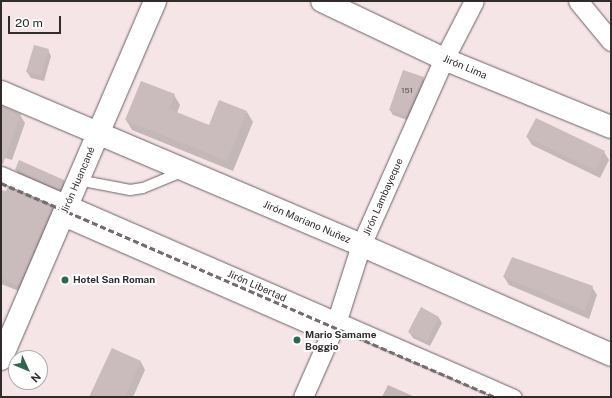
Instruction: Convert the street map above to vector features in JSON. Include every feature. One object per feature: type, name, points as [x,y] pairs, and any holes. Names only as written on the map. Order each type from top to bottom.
[{"type":"main road","name":"Jirón Huancané","points":[[1,359],[156,1]]},
{"type":"main road","name":"Jirón Lima","points":[[322,1],[444,58],[611,127]]},
{"type":"main road","name":"Jirón Mariano Nuñez","points":[[1,92],[361,244],[611,355]]},
{"type":"street","name":"Jirón Lambayeque","points":[[303,397],[333,326],[361,244],[444,58],[474,1]]},
{"type":"street","points":[[578,1],[611,41]]},
{"type":"street","points":[[1,174],[66,210],[333,326],[514,397]]},
{"type":"lane","points":[[78,180],[130,190],[143,188],[184,170]]},
{"type":"building","points":[[34,45],[49,49],[41,76],[26,72]]},
{"type":"building","points":[[403,70],[424,77],[407,116],[389,110]]},
{"type":"building","points":[[141,81],[175,94],[169,109],[209,125],[219,100],[247,111],[227,161],[125,120]]},
{"type":"building","points":[[2,106],[21,114],[3,164],[1,164]]},
{"type":"building","points":[[536,118],[605,151],[595,170],[526,137]]},
{"type":"building","points":[[19,160],[64,180],[60,190],[15,170]]},
{"type":"building","points":[[8,187],[53,206],[19,286],[1,278],[1,190],[6,191]]},
{"type":"building","points":[[512,257],[593,286],[585,311],[503,277]]},
{"type":"building","points":[[421,307],[439,317],[427,342],[408,332]]},
{"type":"building","points":[[112,348],[141,361],[125,397],[89,397]]},
{"type":"railway","points":[[1,183],[495,397]]},
{"type":"place","name":"Hotel San Roman","points":[[65,280]]},
{"type":"place","name":"Mario Samame Boggio","points":[[297,340]]}]
